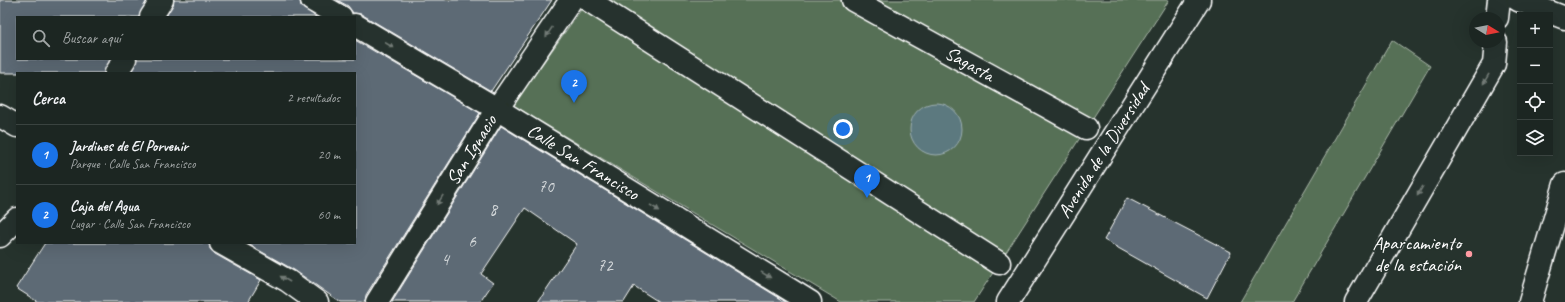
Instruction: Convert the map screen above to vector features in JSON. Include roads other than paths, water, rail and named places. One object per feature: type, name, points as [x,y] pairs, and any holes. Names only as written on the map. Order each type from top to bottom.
[{"type":"street","points":[[152,16],[162,0]]},
{"type":"street","points":[[312,0],[339,16]]},
{"type":"street","name":"San Ignacio","points":[[377,302],[497,109],[571,0]]},
{"type":"street","points":[[588,0],[999,263]]},
{"type":"street","name":"Sagasta","points":[[853,0],[1086,128]]},
{"type":"street","name":"Avenida de la Diversidad","points":[[1008,302],[1199,0]]},
{"type":"street","points":[[1498,12],[1499,0]]},
{"type":"street","points":[[1518,0],[1565,18]]},
{"type":"street","name":"Calle San Francisco","points":[[356,26],[497,109],[810,302]]},
{"type":"street","points":[[1356,302],[1494,64],[1495,48]]},
{"type":"street","points":[[117,72],[124,60]]},
{"type":"street","points":[[0,116],[16,125]]},
{"type":"street","points":[[1530,302],[1565,184]]},
{"type":"street","points":[[223,244],[288,281],[317,302]]},
{"type":"water","points":[[936,103],[946,105],[954,111],[960,119],[962,129],[960,139],[954,147],[946,153],[936,155],[926,153],[918,147],[912,139],[910,129],[912,119],[918,111],[926,105]]},
{"type":"place","name":"Caja del Agua","points":[[574,103]]},
{"type":"place","name":"Jardines de El Porvenir","points":[[867,198]]},
{"type":"place","name":"Aparcamiento de la estación","points":[[1469,254]]}]
